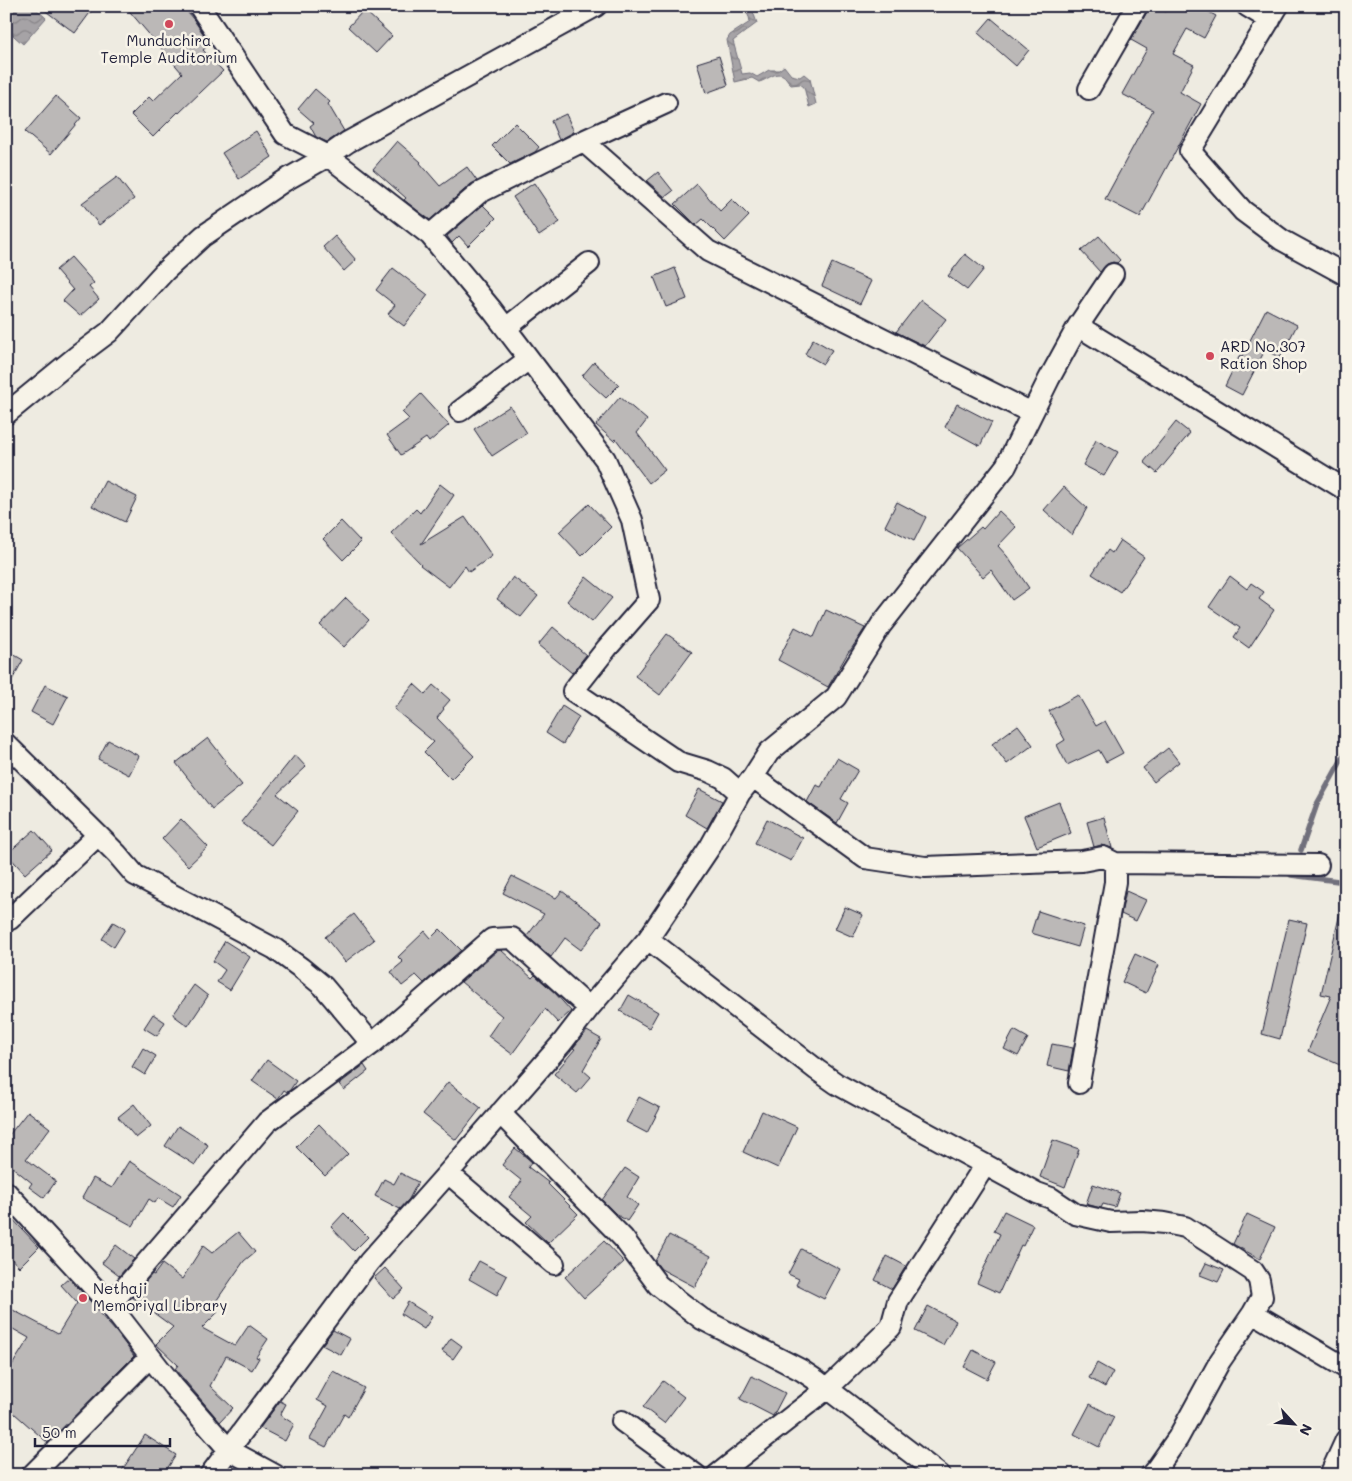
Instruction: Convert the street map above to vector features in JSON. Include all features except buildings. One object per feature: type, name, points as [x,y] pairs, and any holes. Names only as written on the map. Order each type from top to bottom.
[{"type":"street","points":[[199,6],[285,134],[328,156],[430,234],[506,328],[605,459],[632,520],[649,600],[573,691],[678,762],[708,771],[723,778],[740,793]]},
{"type":"street","points":[[6,414],[109,332],[165,271],[203,236],[284,181],[328,156],[348,142],[596,6]]},
{"type":"street","points":[[1089,88],[1137,6]]},
{"type":"street","points":[[1246,6],[1274,13],[1190,151],[1243,211],[1282,240],[1346,275]]},
{"type":"street","points":[[430,234],[480,193],[583,141],[666,104]]},
{"type":"street","points":[[583,141],[708,251],[1032,413]]},
{"type":"street","points":[[506,328],[590,262]]},
{"type":"street","points":[[210,1475],[369,1262],[562,1042],[648,939],[710,847],[740,793],[770,752],[836,697],[881,625],[1006,466],[1049,379],[1078,326],[1113,274]]},
{"type":"street","points":[[1078,326],[1346,490]]},
{"type":"street","points":[[460,411],[529,359]]},
{"type":"street","points":[[6,744],[117,854],[135,875],[275,949],[323,986],[372,1044]]},
{"type":"street","points":[[753,777],[865,858],[925,867],[1082,861],[1103,857],[1115,863],[1318,864]]},
{"type":"street","points":[[6,921],[98,835]]},
{"type":"street","points":[[1079,1083],[1116,882],[1115,863]]},
{"type":"street","points":[[110,1306],[267,1122],[372,1044],[492,939],[512,938],[589,1008]]},
{"type":"street","points":[[648,939],[837,1084],[1037,1193],[1051,1198],[1075,1214],[1111,1222],[1142,1221],[1166,1223],[1185,1228],[1253,1272],[1259,1280],[1262,1297],[1220,1361],[1178,1438],[1151,1475]]},
{"type":"street","points":[[500,1113],[623,1238],[658,1285],[702,1319],[800,1370],[828,1388],[940,1475]]},
{"type":"street","points":[[717,1475],[828,1388],[891,1327],[898,1301],[986,1165]]},
{"type":"street","points":[[448,1173],[554,1264]]},
{"type":"street","points":[[6,1192],[110,1306],[173,1386],[229,1450],[275,1475]]},
{"type":"street","points":[[1253,1313],[1346,1368]]},
{"type":"street","points":[[32,1475],[150,1357]]},
{"type":"street","points":[[622,1421],[696,1475]]},
{"type":"street","points":[[1330,1475],[1346,1440]]},
{"type":"water","points":[[19,6],[33,6],[46,18],[23,44],[6,29],[6,20]]},
{"type":"water","points":[[745,6],[756,6],[752,9],[757,23],[733,41],[742,74],[750,73],[757,77],[769,70],[779,70],[784,66],[791,75],[800,77],[804,74],[810,79],[816,104],[809,107],[804,87],[800,84],[791,85],[780,74],[759,82],[752,78],[735,82],[727,40],[730,35],[750,22]]},
{"type":"waterway","points":[[1301,850],[1317,804],[1346,752]]},
{"type":"waterway","points":[[1291,875],[1346,882]]},
{"type":"waterway","points":[[1346,1213],[1343,1270],[1346,1272]]},
{"type":"place","name":"Munduchira Temple Auditorium","points":[[169,24]]},
{"type":"place","name":"ARD No.307 Ration Shop","points":[[1210,356]]},
{"type":"place","name":"Nethaji Memoriyal Library","points":[[83,1298]]}]
